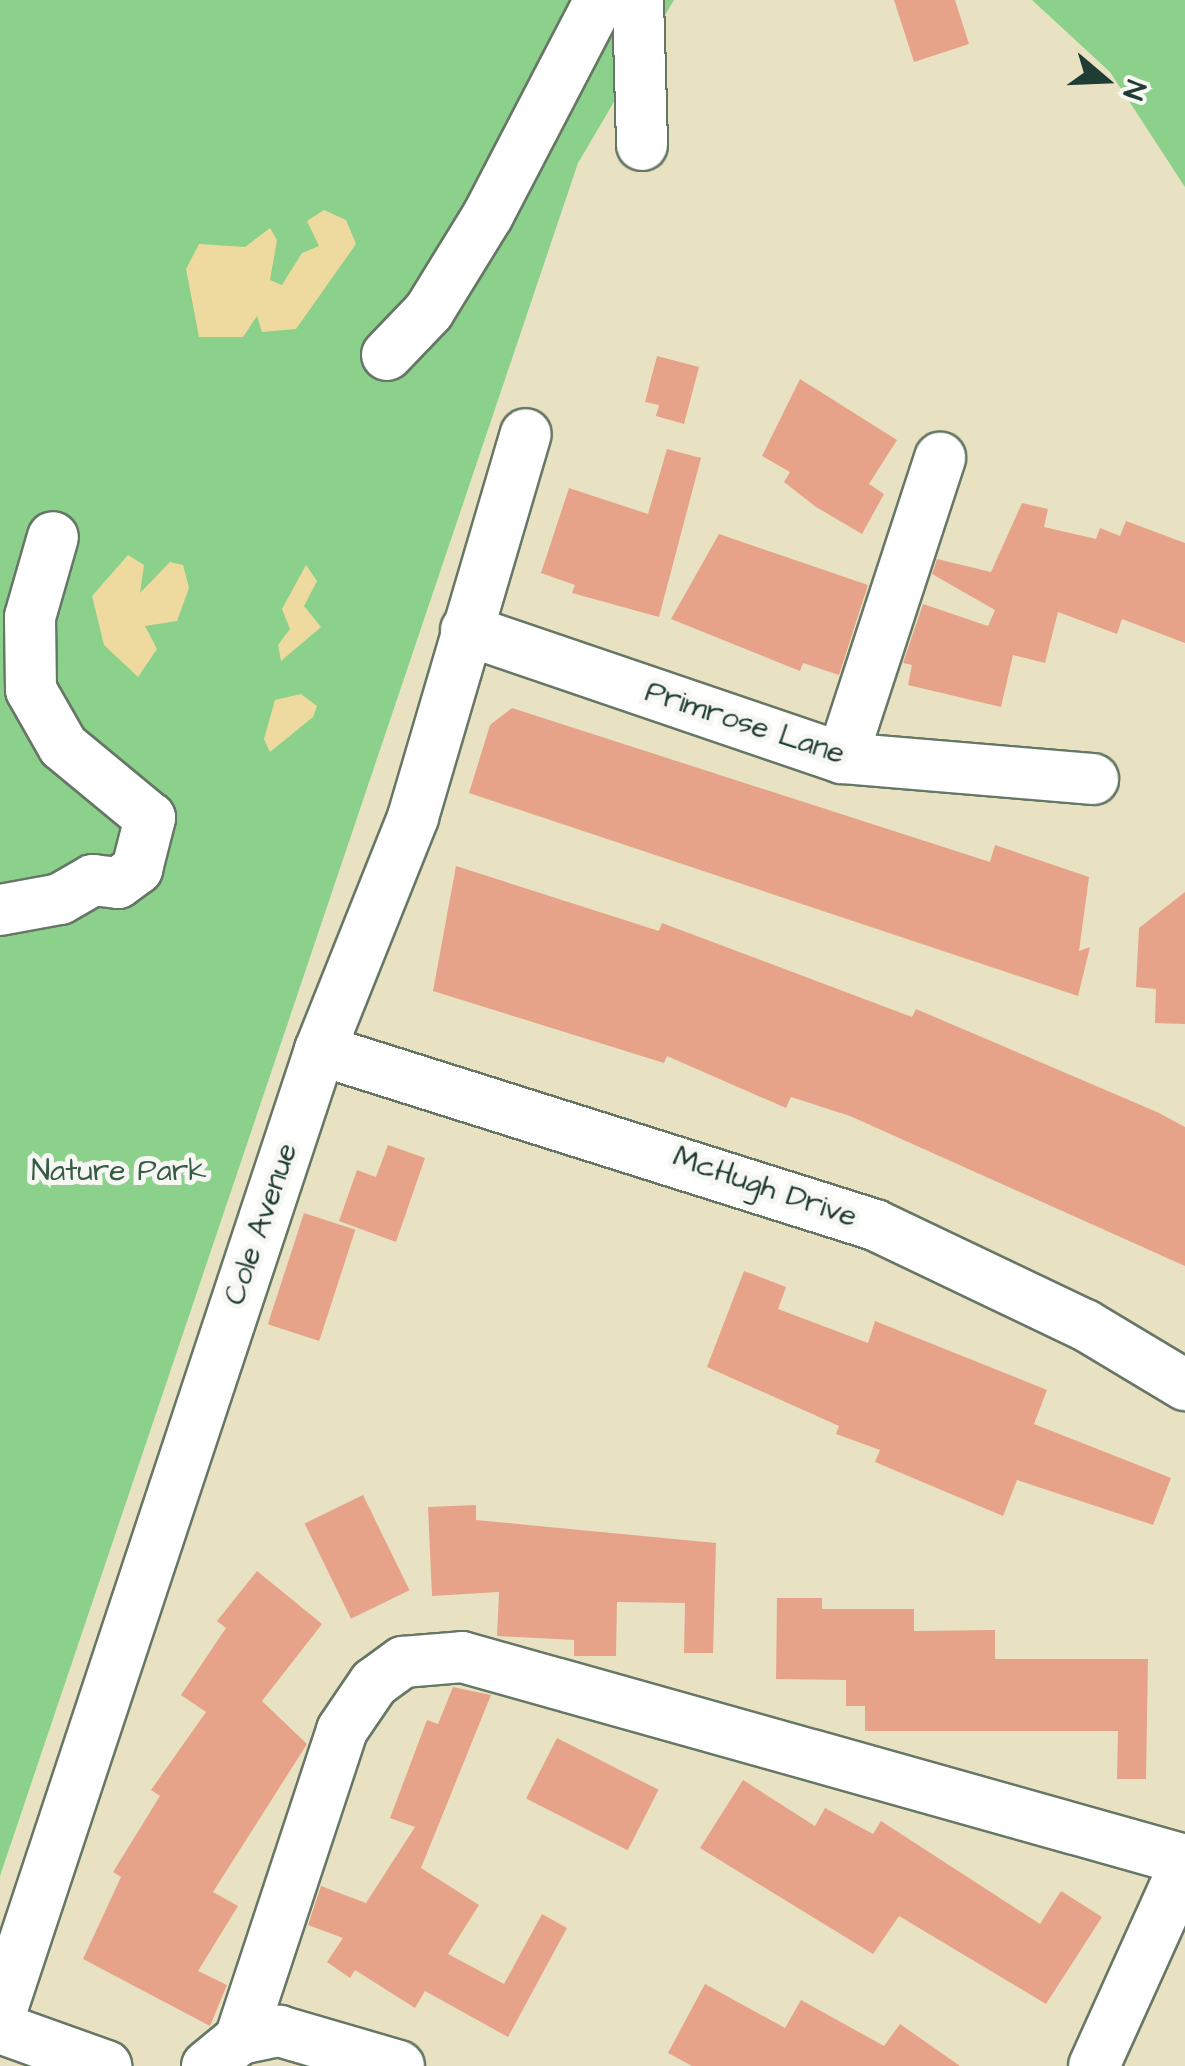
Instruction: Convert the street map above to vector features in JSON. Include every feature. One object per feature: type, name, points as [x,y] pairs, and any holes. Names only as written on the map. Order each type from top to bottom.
[{"type":"street","points":[[386,356],[429,310],[488,215],[600,0]]},
{"type":"street","points":[[638,0],[642,144]]},
{"type":"street","name":"Cole Avenue","points":[[0,2015],[320,1050],[413,817],[526,434]]},
{"type":"street","points":[[842,758],[940,458]]},
{"type":"street","points":[[0,910],[60,900],[94,880],[118,883],[137,868],[150,818],[53,735],[31,690],[30,617],[53,538]]},
{"type":"street","name":"Primrose Lane","points":[[466,630],[842,758],[1093,778]]},
{"type":"street","name":"McHugh Drive","points":[[320,1050],[875,1225],[1085,1325],[1185,1385]]},
{"type":"street","points":[[224,2052],[342,1730],[374,1683],[403,1662],[462,1657],[1185,1862],[1094,2066]]},
{"type":"street","points":[[0,2028],[106,2066]]},
{"type":"street","points":[[224,2052],[280,2031],[399,2066]]},
{"type":"green space","name":"Nature Park","points":[[0,0],[674,0],[578,163],[0,1876]]},
{"type":"green space","points":[[1032,0],[1185,0],[1185,187],[1110,72]]},
{"type":"sand","points":[[324,210],[346,220],[356,244],[296,329],[262,332],[257,316],[243,337],[199,337],[186,269],[199,244],[245,247],[270,228],[277,240],[270,280],[282,285],[302,253],[319,246],[307,221]]},
{"type":"sand","points":[[128,555],[144,565],[140,593],[170,562],[183,565],[189,588],[177,621],[145,626],[157,649],[138,677],[104,645],[92,596]]},
{"type":"sand","points":[[306,565],[317,581],[304,606],[321,627],[281,661],[278,645],[290,629],[282,609]]},
{"type":"sand","points":[[301,694],[317,706],[313,717],[270,752],[264,739],[275,700]]},
{"type":"building","points":[[894,0],[955,0],[969,44],[914,62]]},
{"type":"building","points":[[657,356],[699,367],[684,424],[656,416],[659,405],[645,402]]},
{"type":"building","points":[[800,379],[897,440],[869,484],[884,494],[862,534],[816,507],[784,482],[790,472],[762,456]]},
{"type":"building","points":[[667,449],[701,458],[659,617],[572,593],[575,585],[541,573],[569,488],[648,514]]},
{"type":"building","points":[[1022,503],[1048,509],[1044,527],[1096,539],[1100,528],[1120,536],[1126,521],[1185,543],[1185,643],[1122,619],[1117,634],[1058,612],[1045,663],[1013,655],[1001,707],[908,685],[912,665],[903,663],[923,604],[988,626],[995,610],[932,574],[937,559],[991,572]]},
{"type":"building","points":[[719,534],[868,585],[839,675],[803,663],[800,671],[671,619]]},
{"type":"building","points":[[512,708],[990,862],[995,845],[1089,877],[1079,951],[1090,947],[1078,996],[469,793],[490,725]]},
{"type":"building","points":[[456,866],[659,931],[662,923],[912,1017],[916,1009],[1185,1127],[1185,1266],[850,1116],[791,1097],[786,1108],[667,1056],[664,1063],[433,991]]},
{"type":"building","points":[[1185,892],[1185,1024],[1155,1023],[1156,989],[1136,987],[1139,928]]},
{"type":"building","points":[[388,1145],[425,1158],[396,1242],[339,1221],[357,1170],[376,1177]]},
{"type":"building","points":[[304,1213],[355,1230],[319,1341],[268,1324]]},
{"type":"building","points":[[744,1271],[786,1287],[778,1309],[868,1343],[875,1321],[1047,1390],[1034,1424],[1171,1478],[1153,1525],[1017,1480],[1003,1516],[875,1462],[880,1450],[836,1434],[839,1426],[707,1367]]},
{"type":"building","points":[[363,1495],[409,1590],[351,1619],[305,1523]]},
{"type":"building","points":[[476,1505],[476,1520],[716,1543],[713,1653],[684,1653],[685,1603],[617,1602],[616,1656],[574,1656],[574,1640],[497,1636],[499,1592],[432,1596],[428,1507]]},
{"type":"building","points":[[257,1571],[322,1624],[262,1701],[307,1744],[213,1892],[238,1906],[198,1971],[227,1985],[210,2026],[83,1959],[121,1877],[113,1872],[160,1796],[151,1790],[206,1712],[181,1695],[226,1628],[217,1621]]},
{"type":"building","points":[[777,1598],[822,1598],[822,1609],[914,1609],[914,1631],[995,1630],[995,1659],[1148,1659],[1146,1779],[1117,1779],[1118,1731],[865,1731],[865,1706],[846,1706],[846,1680],[776,1679]]},
{"type":"building","points":[[453,1687],[491,1695],[421,1868],[479,1905],[448,1954],[504,1984],[542,1914],[567,1928],[508,2037],[425,1991],[415,2008],[355,1970],[350,1978],[327,1962],[343,1938],[308,1925],[321,1886],[366,1903],[415,1827],[390,1818],[427,1720],[438,1724]]},
{"type":"building","points":[[557,1738],[659,1790],[628,1850],[526,1799]]},
{"type":"building","points":[[743,1780],[815,1826],[825,1808],[873,1834],[881,1821],[1040,1924],[1061,1891],[1102,1917],[1046,2004],[899,1916],[873,1954],[700,1848]]},
{"type":"building","points":[[705,1984],[785,2028],[801,2000],[884,2046],[900,2024],[960,2066],[692,2066],[668,2053]]}]
